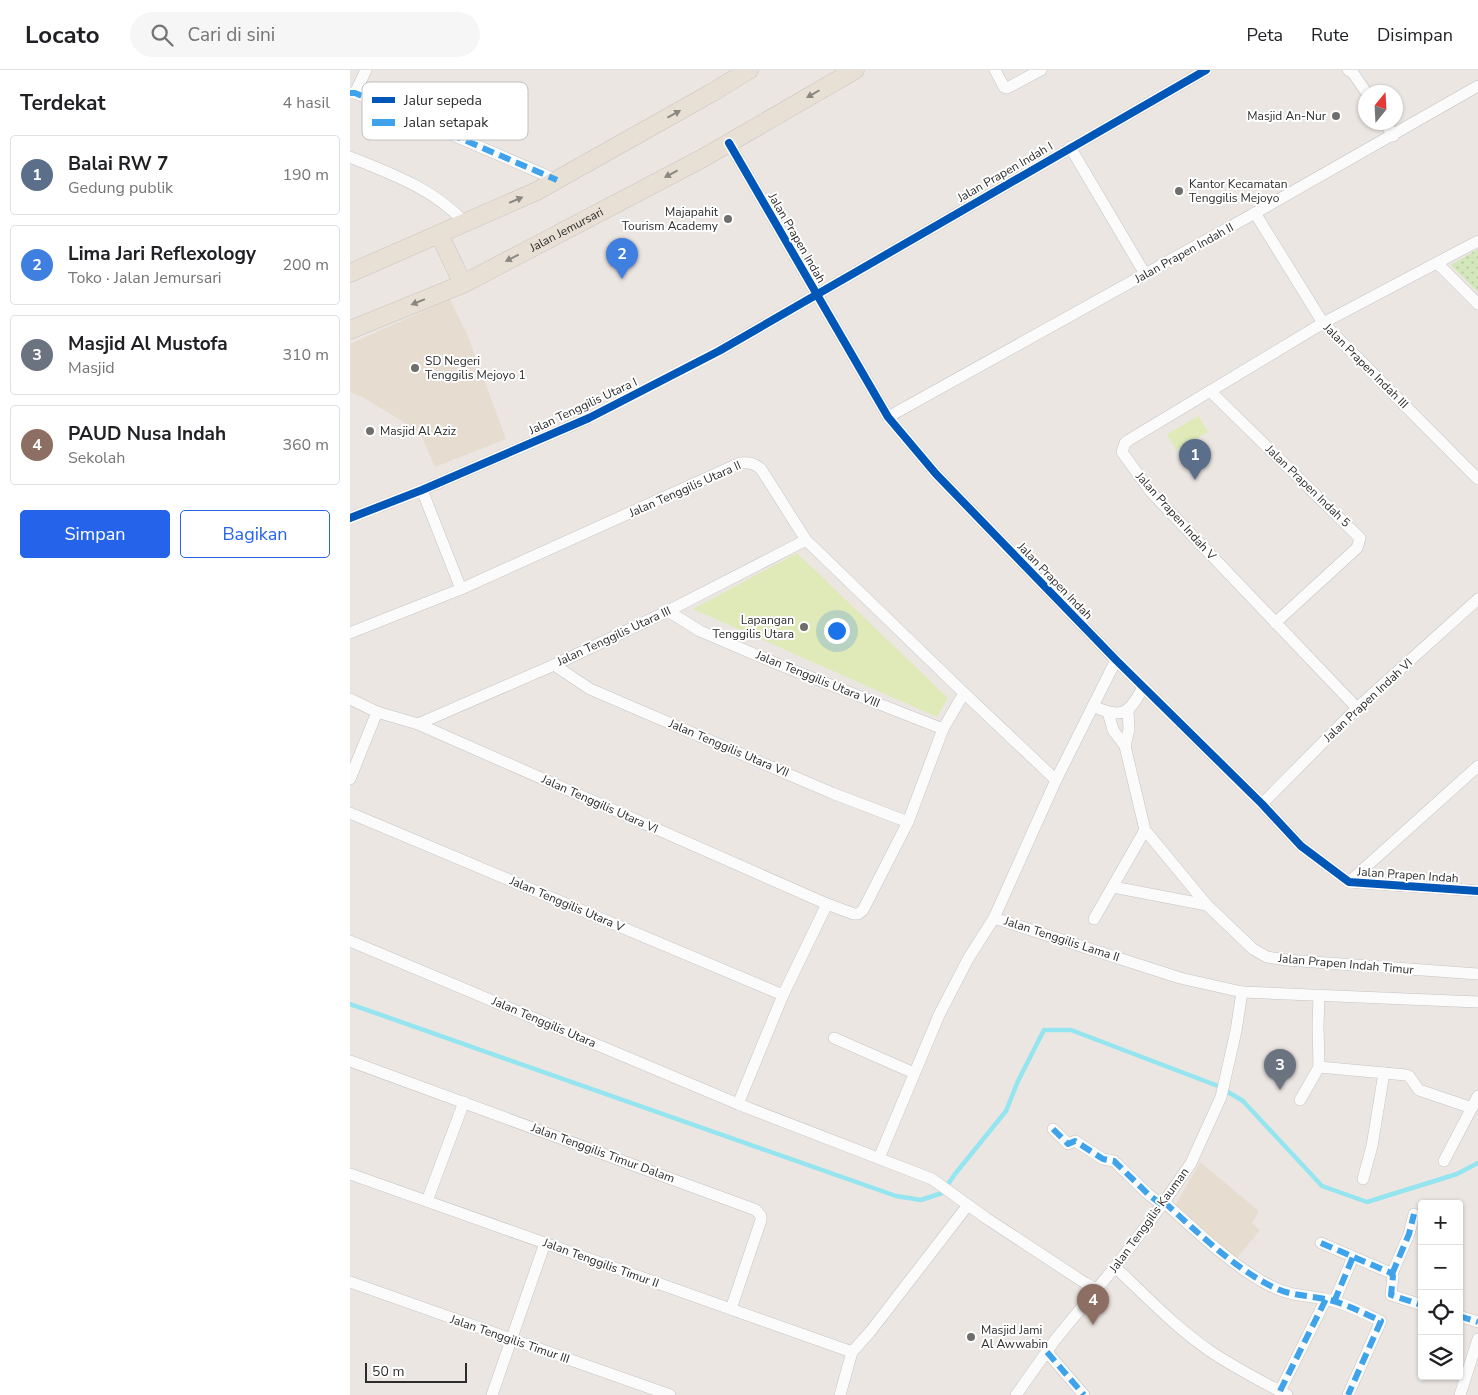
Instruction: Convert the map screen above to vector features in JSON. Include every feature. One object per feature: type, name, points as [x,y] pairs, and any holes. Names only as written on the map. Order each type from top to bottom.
[{"type":"main road","points":[[350,273],[537,191],[749,70]]},
{"type":"main road","name":"Jalan Jemursari","points":[[350,330],[463,284],[729,143],[855,70]]},
{"type":"main road","points":[[439,234],[463,284]]},
{"type":"street","points":[[352,93],[366,70]]},
{"type":"street","points":[[996,70],[1006,88],[1041,70]]},
{"type":"street","name":"Jalan Prapen Indah I","points":[[817,294],[1206,70]]},
{"type":"street","points":[[1348,70],[1353,73],[1361,85]]},
{"type":"street","name":"Jalan Prapen Indah II","points":[[888,417],[1393,136],[1478,86]]},
{"type":"street","points":[[1390,130],[1393,136]]},
{"type":"street","points":[[463,140],[557,180]]},
{"type":"street","name":"Jalan Prapen Indah","points":[[729,143],[888,417],[936,474],[1116,660],[1262,804],[1301,846],[1348,882],[1478,891]]},
{"type":"street","name":"Jalan Prapen Indah I","points":[[1070,147],[1145,274]]},
{"type":"street","points":[[350,157],[421,187],[454,211],[464,222]]},
{"type":"street","name":"Jalan Prapen Indah III","points":[[1255,213],[1323,323],[1478,478]]},
{"type":"street","name":"Jalan Prapen Indah V","points":[[1357,708],[1151,492],[1122,452],[1125,443],[1129,440],[1323,323],[1478,241]]},
{"type":"street","points":[[1437,263],[1478,304]]},
{"type":"street","name":"Jalan Tenggilis Utara I","points":[[350,518],[422,490],[588,418],[720,351],[817,294]]},
{"type":"street","name":"Jalan Prapen Indah 5","points":[[1210,391],[1360,538],[1357,548],[1275,623]]},
{"type":"street","name":"Jalan Tenggilis Utara II","points":[[350,633],[461,589],[740,463],[753,463],[761,469],[806,540],[964,694],[1056,780]]},
{"type":"street","points":[[422,490],[461,589]]},
{"type":"street","name":"Jalan Tenggilis Utara III","points":[[418,724],[554,665],[668,612],[806,540]]},
{"type":"street","name":"Jalan Prapen Indah VI","points":[[1262,804],[1357,708],[1478,599]]},
{"type":"street","name":"Jalan Tenggilis Utara VIII","points":[[668,612],[700,631],[744,650],[943,729]]},
{"type":"street","points":[[994,918],[1056,780],[1116,660]]},
{"type":"street","name":"Jalan Tenggilis Utara VII","points":[[554,665],[590,689],[832,793],[908,822]]},
{"type":"street","points":[[1093,706],[1108,712],[1128,710],[1134,705],[1143,687]]},
{"type":"street","points":[[908,822],[943,729],[964,694]]},
{"type":"street","name":"Jalan Tenggilis Utara VI","points":[[350,699],[377,712],[418,724],[849,913],[858,914],[863,910],[908,822]]},
{"type":"street","name":"Jalan Prapen Indah Timur","points":[[1125,746],[1129,729],[1128,710]]},
{"type":"street","points":[[350,779],[377,712]]},
{"type":"street","name":"Jalan Prapen Indah Timur","points":[[1108,712],[1113,730],[1125,746],[1145,830],[1207,905],[1253,949],[1267,957],[1478,974]]},
{"type":"street","points":[[1348,882],[1478,766]]},
{"type":"street","name":"Jalan Tenggilis Utara V","points":[[350,813],[783,995]]},
{"type":"street","points":[[1094,919],[1145,830]]},
{"type":"street","points":[[1113,887],[1207,905]]},
{"type":"street","points":[[738,1104],[783,995],[827,904]]},
{"type":"street","name":"Jalan Tenggilis Lama II","points":[[879,1158],[914,1073],[951,992],[968,959],[994,918],[1180,978],[1242,992],[1478,1002]]},
{"type":"street","name":"Jalan Tenggilis Utara","points":[[350,941],[738,1104],[939,1183],[968,1205],[1077,1278],[1097,1289]]},
{"type":"street","name":"Jalan Tenggilis Kauman","points":[[1016,1395],[1055,1340],[1115,1267],[1163,1204],[1191,1163],[1221,1097],[1236,1031],[1242,992]]},
{"type":"street","points":[[1300,1100],[1320,1067],[1319,996]]},
{"type":"street","points":[[834,1038],[914,1073]]},
{"type":"street","name":"Jalan Tenggilis Timur Dalam","points":[[350,1061],[756,1210],[762,1216],[761,1220],[731,1309]]},
{"type":"street","points":[[1320,1067],[1406,1075],[1409,1076],[1420,1090],[1472,1108]]},
{"type":"street","points":[[1363,1179],[1372,1146],[1384,1073]]},
{"type":"street","points":[[1444,1161],[1478,1096]]},
{"type":"street","points":[[427,1201],[464,1102]]},
{"type":"street","points":[[1053,1129],[1068,1144],[1074,1141],[1103,1159],[1114,1162],[1148,1194],[1250,1274],[1286,1292],[1299,1296],[1330,1300],[1351,1307],[1382,1322],[1348,1395]]},
{"type":"street","name":"Jalan Tenggilis Timur II","points":[[350,1174],[852,1352]]},
{"type":"street","points":[[840,1395],[852,1352],[870,1332],[968,1205]]},
{"type":"street","points":[[1414,1214],[1409,1234],[1392,1274],[1391,1295],[1418,1304]]},
{"type":"street","points":[[492,1395],[545,1243]]},
{"type":"street","points":[[1321,1243],[1392,1274]]},
{"type":"street","points":[[1115,1267],[1164,1313],[1209,1350],[1283,1393],[1354,1257]]},
{"type":"street","name":"Jalan Tenggilis Timur III","points":[[350,1282],[670,1395]]},
{"type":"street","points":[[1463,1317],[1478,1322]]},
{"type":"street","points":[[1460,1395],[1478,1339]]},
{"type":"street","points":[[1047,1352],[1084,1395]]},
{"type":"shaded area","name":"SD Negeri Tenggilis Mejoyo 1","points":[[450,299],[469,339],[506,439],[435,467],[421,435],[410,426],[364,398],[350,392],[350,344]]},
{"type":"shaded area","points":[[1200,1162],[1259,1211],[1252,1223],[1260,1230],[1236,1259],[1174,1208]]},
{"type":"green space","points":[[1478,249],[1478,292],[1451,265]]},
{"type":"green space","points":[[1199,416],[1208,432],[1176,450],[1167,434]]},
{"type":"green space","name":"Lapangan Tenggilis Utara","points":[[797,553],[948,698],[937,717],[693,609]]},
{"type":"waterway","points":[[350,1004],[896,1196],[921,1200],[942,1193],[1006,1111],[1018,1081],[1044,1030],[1071,1030],[1218,1086],[1243,1101],[1322,1186],[1367,1202],[1457,1174],[1478,1163]]},
{"type":"marked path","points":[[350,93],[362,96]]},
{"type":"marked path","points":[[464,140],[557,180]]},
{"type":"marked path","points":[[1053,1129],[1068,1144],[1075,1141],[1103,1159],[1114,1161],[1162,1205]]},
{"type":"marked path","points":[[1164,1202],[1230,1260],[1273,1287],[1286,1292],[1340,1303],[1381,1321],[1348,1395]]},
{"type":"marked path","points":[[1392,1274],[1409,1234],[1414,1214]]},
{"type":"marked path","points":[[1321,1243],[1391,1273],[1393,1276],[1391,1295],[1418,1304]]},
{"type":"marked path","points":[[1334,1302],[1353,1257]]},
{"type":"marked path","points":[[1280,1391],[1326,1299]]},
{"type":"marked path","points":[[1463,1317],[1478,1322]]},
{"type":"marked path","points":[[1047,1352],[1084,1395]]},
{"type":"cycle path","points":[[350,518],[422,490],[589,418],[719,351],[1206,70]]},
{"type":"cycle path","points":[[729,143],[888,417],[936,474],[1116,660],[1262,804],[1301,846],[1349,882],[1478,891]]},
{"type":"place","name":"Masjid An-Nur","points":[[1336,116]]},
{"type":"place","name":"Kantor Kecamatan Tenggilis Mejoyo","points":[[1179,191]]},
{"type":"place","name":"Majapahit Tourism Academy","points":[[728,219]]},
{"type":"place","name":"Lima Jari Reflexology","points":[[622,279]]},
{"type":"place","name":"SD Negeri Tenggilis Mejoyo 1","points":[[415,368]]},
{"type":"place","name":"Masjid Al Aziz","points":[[370,431]]},
{"type":"place","name":"Balai RW 7","points":[[1195,480]]},
{"type":"place","name":"Lapangan Tenggilis Utara","points":[[804,627]]},
{"type":"place","name":"Masjid Al Mustofa","points":[[1280,1090]]},
{"type":"place","name":"PAUD Nusa Indah","points":[[1093,1325]]},
{"type":"place","name":"Masjid Jami Al Awwabin","points":[[971,1337]]}]
